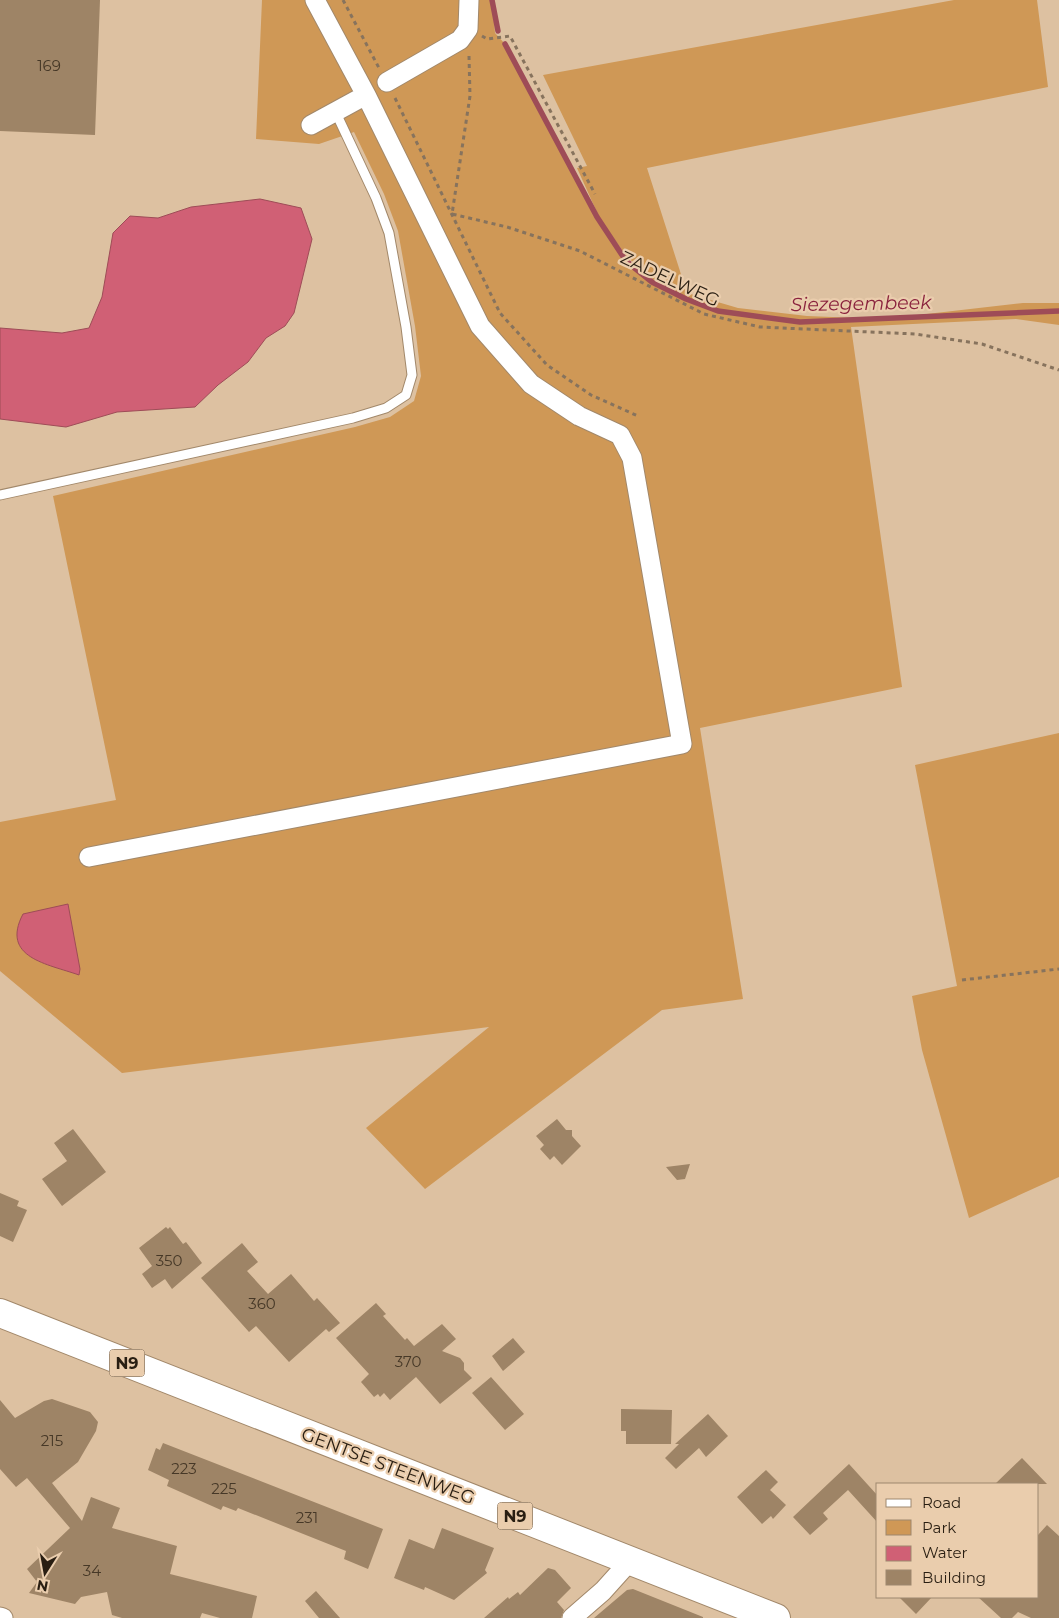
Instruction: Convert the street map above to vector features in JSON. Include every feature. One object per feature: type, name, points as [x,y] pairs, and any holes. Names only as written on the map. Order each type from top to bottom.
[{"type":"main road","name":"GENTSE STEENWEG","points":[[0,1313],[776,1618]]},
{"type":"street","points":[[89,857],[682,744],[632,458],[620,435],[579,416],[531,384],[480,326],[366,95],[315,0]]},
{"type":"street","points":[[387,82],[460,40],[468,29],[469,0]]},
{"type":"street","points":[[311,125],[366,95]]},
{"type":"street","points":[[572,1618],[604,1592],[630,1561]]},
{"type":"lane","points":[[0,495],[353,418],[386,408],[406,395],[412,375],[406,327],[389,233],[376,198],[336,112]]},
{"type":"path","points":[[343,0],[387,82],[500,313],[547,365],[591,395],[638,416]]},
{"type":"path","points":[[452,214],[470,96],[468,29],[487,38],[510,36],[595,194]]},
{"type":"path","name":"ZADELWEG","points":[[452,214],[508,227],[580,251],[704,314],[760,327],[915,334],[982,344],[1059,370]]},
{"type":"path","points":[[962,980],[1059,969]]},
{"type":"green space","points":[[262,0],[492,0],[495,33],[505,44],[597,217],[626,261],[652,282],[675,294],[656,282],[627,257],[600,219],[577,168],[587,166],[543,75],[954,0],[1037,0],[1048,87],[647,168],[687,293],[738,308],[807,316],[883,319],[1023,303],[1059,303],[1059,325],[1016,319],[851,327],[902,687],[700,728],[743,999],[662,1010],[425,1189],[366,1128],[489,1027],[122,1073],[0,971],[0,822],[116,800],[53,496],[355,427],[390,417],[414,401],[421,376],[415,326],[398,231],[384,194],[354,132],[319,144],[256,139]]},
{"type":"green space","points":[[1059,733],[1059,1177],[969,1218],[922,1050],[912,996],[957,986],[915,765]]},
{"type":"water","points":[[260,199],[301,208],[312,239],[294,313],[285,326],[266,338],[248,362],[218,385],[195,407],[117,412],[66,427],[0,419],[0,328],[62,333],[89,328],[102,297],[113,233],[130,216],[158,218],[191,207]]},
{"type":"water","points":[[68,904],[80,969],[79,975],[31,957],[22,950],[18,941],[18,929],[23,914]]},
{"type":"building","points":[[0,0],[100,0],[95,135],[0,131]]},
{"type":"building","points":[[557,1119],[566,1130],[572,1130],[572,1136],[581,1146],[562,1165],[554,1156],[550,1160],[540,1149],[544,1145],[536,1136]]},
{"type":"building","points":[[73,1129],[106,1172],[62,1206],[42,1179],[67,1161],[54,1143]]},
{"type":"building","points":[[690,1164],[685,1179],[677,1180],[666,1167]]},
{"type":"building","points":[[0,1193],[19,1201],[17,1206],[27,1210],[13,1242],[0,1236]]},
{"type":"building","points":[[166,1227],[168,1229],[170,1227],[183,1244],[186,1242],[202,1263],[172,1289],[165,1279],[152,1288],[142,1274],[152,1266],[139,1248]]},
{"type":"building","points":[[242,1243],[258,1262],[247,1271],[268,1294],[291,1274],[314,1301],[317,1298],[340,1323],[329,1332],[326,1329],[289,1362],[256,1326],[249,1332],[201,1278]]},
{"type":"building","points":[[376,1303],[386,1314],[383,1316],[405,1340],[407,1338],[414,1346],[442,1324],[456,1339],[442,1351],[460,1358],[464,1363],[464,1370],[472,1378],[440,1404],[416,1377],[390,1400],[384,1393],[380,1397],[378,1394],[374,1397],[361,1382],[369,1374],[336,1338]]},
{"type":"building","points":[[513,1338],[525,1352],[503,1371],[492,1356]]},
{"type":"building","points":[[491,1377],[524,1414],[505,1430],[472,1393]]},
{"type":"building","points":[[52,1399],[90,1412],[98,1422],[96,1431],[78,1462],[52,1483],[82,1521],[91,1497],[120,1508],[112,1528],[177,1546],[170,1574],[257,1596],[252,1618],[220,1618],[202,1613],[200,1618],[122,1618],[112,1615],[107,1592],[81,1597],[75,1604],[29,1593],[37,1582],[27,1569],[70,1528],[27,1478],[16,1487],[0,1469],[0,1400],[15,1418],[44,1401]]},
{"type":"building","points":[[621,1409],[672,1410],[671,1444],[626,1444],[626,1431],[621,1431]]},
{"type":"building","points":[[708,1414],[728,1436],[706,1457],[699,1448],[676,1469],[665,1458],[679,1444],[675,1444]]},
{"type":"building","points":[[163,1443],[383,1529],[368,1569],[344,1559],[346,1551],[238,1508],[236,1511],[223,1506],[221,1510],[167,1486],[169,1480],[148,1470],[156,1448],[160,1450]]},
{"type":"building","points":[[1022,1458],[1047,1484],[1039,1483],[996,1483]]},
{"type":"building","points":[[849,1464],[876,1494],[876,1521],[848,1490],[823,1513],[828,1519],[810,1535],[793,1517]]},
{"type":"building","points":[[766,1470],[778,1482],[770,1490],[786,1505],[773,1519],[771,1516],[762,1524],[737,1497]]},
{"type":"building","points":[[1047,1525],[1059,1536],[1059,1618],[1031,1618],[1018,1612],[1012,1618],[1001,1618],[979,1598],[1039,1598],[1039,1534]]},
{"type":"building","points":[[442,1528],[494,1548],[485,1570],[487,1573],[454,1600],[425,1587],[424,1590],[394,1578],[409,1539],[434,1549]]},
{"type":"building","points":[[548,1568],[555,1570],[571,1588],[557,1602],[564,1610],[561,1618],[484,1618],[508,1597],[509,1599],[518,1592],[520,1595]]},
{"type":"building","points":[[633,1589],[703,1618],[594,1618],[627,1590]]},
{"type":"building","points":[[316,1591],[340,1618],[319,1618],[305,1601]]},
{"type":"building","points":[[900,1598],[931,1598],[916,1614]]},
{"type":"waterway","name":"Siezegembeek","points":[[492,0],[498,31]]},
{"type":"waterway","name":"Siezegembeek","points":[[505,44],[597,217],[626,261],[652,282],[686,299],[718,311],[800,322],[1059,311]]}]
